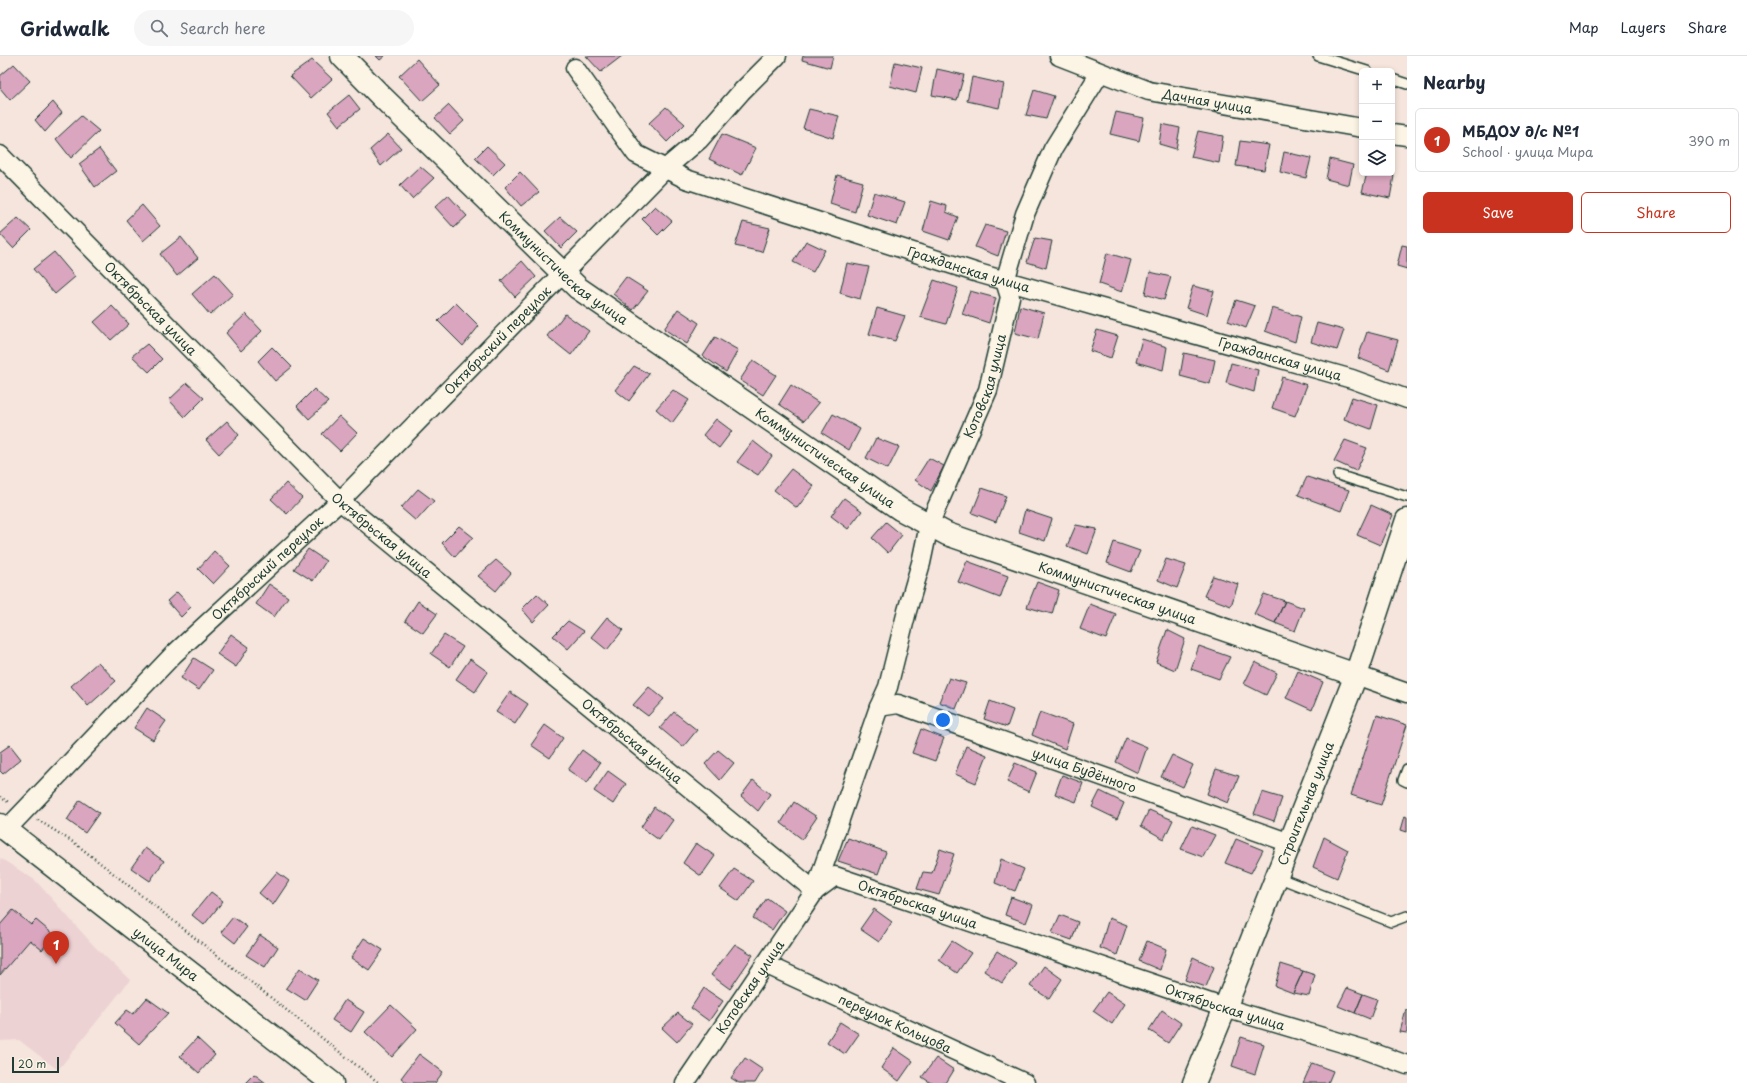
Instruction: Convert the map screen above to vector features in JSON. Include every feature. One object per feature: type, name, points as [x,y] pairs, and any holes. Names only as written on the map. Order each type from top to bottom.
[{"type":"street","name":"Коммунистическая улица","points":[[342,56],[380,96],[578,288],[900,509],[954,537],[1407,693]]},
{"type":"street","points":[[665,169],[699,140],[741,92],[777,56]]},
{"type":"street","name":"Дачная улица","points":[[1059,56],[1149,91],[1359,127]]},
{"type":"street","name":"Гражданская улица","points":[[574,68],[636,154],[686,180],[1005,281],[1352,379],[1407,399]]},
{"type":"street","name":"Котовская улица","points":[[685,1083],[815,891],[879,707],[888,687],[907,611],[922,563],[929,525],[988,390],[1010,297],[1005,281],[1025,214],[1053,149],[1100,73]]},
{"type":"street","points":[[1395,134],[1407,136]]},
{"type":"street","name":"Октябрьская улица","points":[[0,155],[340,501],[815,891],[835,876],[1225,1008],[1366,1050],[1407,1065]]},
{"type":"street","name":"Октябрьский переулок","points":[[3,828],[25,811],[173,655],[340,501],[562,272],[665,169]]},
{"type":"street","name":"Строительная улица","points":[[1194,1083],[1356,675],[1407,520]]},
{"type":"street","name":"улица Будённого","points":[[879,707],[898,704],[1290,843]]},
{"type":"street","name":"улица Мира","points":[[3,828],[332,1083]]},
{"type":"street","name":"переулок Кольцова","points":[[765,964],[1025,1083]]},
{"type":"lane","points":[[1318,56],[1359,69]]},
{"type":"lane","points":[[1395,80],[1407,84]]},
{"type":"lane","points":[[1338,475],[1407,497]]},
{"type":"lane","points":[[1407,769],[1403,780],[1407,782]]},
{"type":"lane","points":[[1277,877],[1391,922],[1407,916]]},
{"type":"path","points":[[0,797],[25,811],[76,844],[379,1083]]},
{"type":"shaded area","points":[[0,858],[35,880],[95,947],[130,980],[58,1070],[19,1040],[0,1041]]},
{"type":"building","points":[[376,56],[385,56],[380,60]]},
{"type":"building","points":[[586,56],[622,56],[601,72]]},
{"type":"building","points":[[803,56],[833,56],[830,68],[802,60]]},
{"type":"building","points":[[417,59],[440,85],[422,101],[399,76]]},
{"type":"building","points":[[312,60],[332,79],[311,98],[290,76]]},
{"type":"building","points":[[895,62],[922,68],[916,93],[890,86]]},
{"type":"building","points":[[14,64],[30,81],[10,100],[0,88],[0,76]]},
{"type":"building","points":[[937,69],[964,75],[957,100],[932,95]]},
{"type":"building","points":[[972,77],[1004,84],[999,108],[967,101]]},
{"type":"building","points":[[1034,90],[1054,96],[1046,119],[1026,115]]},
{"type":"building","points":[[349,95],[360,109],[339,126],[328,112]]},
{"type":"building","points":[[53,102],[62,113],[45,132],[35,120]]},
{"type":"building","points":[[449,105],[464,121],[450,134],[435,118]]},
{"type":"building","points":[[666,107],[685,124],[667,142],[649,123]]},
{"type":"building","points":[[809,109],[839,116],[833,138],[803,128]]},
{"type":"building","points":[[1116,112],[1144,118],[1139,141],[1110,134]]},
{"type":"building","points":[[81,116],[99,131],[71,158],[56,139]]},
{"type":"building","points":[[1162,124],[1180,128],[1176,149],[1159,144]]},
{"type":"building","points":[[1198,131],[1223,136],[1219,163],[1191,157]]},
{"type":"building","points":[[388,134],[401,148],[381,166],[370,150]]},
{"type":"building","points":[[722,134],[756,148],[742,175],[709,159]]},
{"type":"building","points":[[1240,141],[1269,145],[1264,170],[1236,166]]},
{"type":"building","points":[[487,146],[505,163],[493,175],[475,158]]},
{"type":"building","points":[[99,149],[116,171],[95,187],[79,164]]},
{"type":"building","points":[[1284,152],[1311,158],[1306,178],[1280,172]]},
{"type":"building","points":[[1330,159],[1353,165],[1349,185],[1326,179]]},
{"type":"building","points":[[420,166],[434,178],[412,199],[400,185]]},
{"type":"building","points":[[520,172],[539,192],[521,206],[505,187]]},
{"type":"building","points":[[837,175],[863,182],[855,212],[830,204]]},
{"type":"building","points":[[1366,176],[1394,176],[1390,198],[1362,192]]},
{"type":"building","points":[[874,192],[905,202],[897,225],[867,215]]},
{"type":"building","points":[[448,195],[467,216],[454,228],[435,207]]},
{"type":"building","points":[[931,201],[947,206],[946,212],[958,217],[949,240],[923,231]]},
{"type":"building","points":[[142,205],[160,226],[143,241],[126,220]]},
{"type":"building","points":[[655,206],[672,221],[658,235],[642,219]]},
{"type":"building","points":[[560,217],[577,232],[561,248],[545,231]]},
{"type":"building","points":[[18,218],[31,230],[13,248],[0,234]]},
{"type":"building","points":[[743,222],[770,228],[762,252],[735,246]]},
{"type":"building","points":[[985,225],[1006,231],[998,256],[975,247]]},
{"type":"building","points":[[181,237],[198,258],[177,276],[160,254]]},
{"type":"building","points":[[1035,238],[1052,241],[1046,268],[1027,262]]},
{"type":"building","points":[[806,241],[825,250],[813,272],[793,262]]},
{"type":"building","points":[[1402,245],[1407,246],[1407,269],[1397,266]]},
{"type":"building","points":[[54,252],[75,277],[55,294],[33,269]]},
{"type":"building","points":[[1107,253],[1131,260],[1122,292],[1099,284]]},
{"type":"building","points":[[522,261],[536,277],[515,297],[501,281]]},
{"type":"building","points":[[847,263],[869,267],[860,299],[840,293]]},
{"type":"building","points":[[1150,272],[1171,277],[1164,300],[1145,294]]},
{"type":"building","points":[[215,274],[233,294],[210,315],[192,294]]},
{"type":"building","points":[[626,277],[648,291],[633,310],[613,294]]},
{"type":"building","points":[[934,280],[958,288],[946,324],[920,317]]},
{"type":"building","points":[[1193,286],[1214,291],[1207,315],[1186,308]]},
{"type":"building","points":[[970,291],[996,298],[989,323],[962,314]]},
{"type":"building","points":[[1236,300],[1255,306],[1246,328],[1228,321]]},
{"type":"building","points":[[456,303],[479,326],[463,346],[438,321]]},
{"type":"building","points":[[112,306],[129,324],[111,340],[94,322]]},
{"type":"building","points":[[1020,306],[1044,313],[1038,339],[1015,333]]},
{"type":"building","points":[[877,308],[905,316],[895,341],[869,334]]},
{"type":"building","points":[[1272,308],[1301,317],[1295,342],[1265,331]]},
{"type":"building","points":[[678,309],[699,323],[687,344],[664,329]]},
{"type":"building","points":[[246,314],[262,331],[241,351],[226,333]]},
{"type":"building","points":[[565,314],[589,331],[571,355],[547,336]]},
{"type":"building","points":[[1317,323],[1344,330],[1337,350],[1311,342]]},
{"type":"building","points":[[1097,330],[1118,336],[1111,358],[1090,351]]},
{"type":"building","points":[[1367,332],[1398,340],[1389,370],[1358,358]]},
{"type":"building","points":[[715,337],[738,350],[726,372],[703,356]]},
{"type":"building","points":[[1142,339],[1167,347],[1163,370],[1136,362]]},
{"type":"building","points":[[147,344],[162,359],[149,372],[132,356]]},
{"type":"building","points":[[272,347],[292,367],[275,381],[258,361]]},
{"type":"building","points":[[1184,353],[1215,360],[1210,384],[1180,376]]},
{"type":"building","points":[[753,360],[776,375],[763,395],[740,380]]},
{"type":"building","points":[[1231,363],[1258,370],[1254,392],[1226,383]]},
{"type":"building","points":[[634,366],[649,374],[629,401],[615,390]]},
{"type":"building","points":[[1282,377],[1307,385],[1295,416],[1272,408]]},
{"type":"building","points":[[187,383],[204,398],[185,417],[169,400]]},
{"type":"building","points":[[791,385],[819,403],[804,421],[779,404]]},
{"type":"building","points":[[314,389],[328,402],[309,419],[297,406]]},
{"type":"building","points":[[673,390],[689,400],[672,423],[656,409]]},
{"type":"building","points":[[1352,397],[1378,405],[1371,429],[1344,419]]},
{"type":"building","points":[[833,414],[860,429],[849,450],[822,433]]},
{"type":"building","points":[[339,416],[357,433],[340,451],[322,434]]},
{"type":"building","points":[[716,419],[732,431],[719,448],[703,435]]},
{"type":"building","points":[[227,421],[239,435],[219,454],[206,440]]},
{"type":"building","points":[[876,438],[899,447],[888,469],[866,458]]},
{"type":"building","points":[[1345,440],[1367,448],[1356,471],[1334,461]]},
{"type":"building","points":[[753,441],[772,456],[758,475],[737,462]]},
{"type":"building","points":[[929,458],[944,466],[931,491],[915,480]]},
{"type":"building","points":[[791,469],[814,486],[797,508],[774,490]]},
{"type":"building","points":[[1307,477],[1349,490],[1341,511],[1298,495]]},
{"type":"building","points":[[286,483],[302,498],[287,514],[271,499]]},
{"type":"building","points":[[982,488],[1006,496],[996,522],[972,513]]},
{"type":"building","points":[[418,489],[434,501],[416,521],[401,508]]},
{"type":"building","points":[[844,498],[862,511],[848,529],[831,516]]},
{"type":"building","points":[[1371,505],[1393,515],[1380,545],[1357,535]]},
{"type":"building","points":[[1025,510],[1052,519],[1045,541],[1019,532]]},
{"type":"building","points":[[886,522],[902,535],[888,553],[872,538]]},
{"type":"building","points":[[1076,525],[1097,529],[1088,554],[1067,546]]},
{"type":"building","points":[[459,526],[473,537],[455,557],[442,543]]},
{"type":"building","points":[[1114,542],[1140,551],[1131,572],[1107,563]]},
{"type":"building","points":[[308,549],[326,561],[313,581],[294,569]]},
{"type":"building","points":[[214,551],[230,566],[213,584],[198,569]]},
{"type":"building","points":[[1166,559],[1186,565],[1177,588],[1158,580]]},
{"type":"building","points":[[496,560],[511,573],[496,591],[478,576]]},
{"type":"building","points":[[967,561],[1008,576],[1000,598],[958,582]]},
{"type":"building","points":[[1213,576],[1238,584],[1231,606],[1204,596]]},
{"type":"building","points":[[1037,582],[1059,590],[1052,614],[1027,607]]},
{"type":"building","points":[[269,584],[288,597],[274,617],[256,604]]},
{"type":"building","points":[[177,592],[191,607],[181,617],[167,601]]},
{"type":"building","points":[[537,594],[549,605],[533,622],[522,609]]},
{"type":"building","points":[[1264,594],[1285,601],[1275,623],[1254,614]]},
{"type":"building","points":[[418,601],[437,614],[423,633],[405,621]]},
{"type":"building","points":[[1285,601],[1304,608],[1295,631],[1275,623]]},
{"type":"building","points":[[1090,604],[1116,614],[1106,639],[1080,629]]},
{"type":"building","points":[[607,617],[623,630],[607,650],[591,637]]},
{"type":"building","points":[[568,621],[584,631],[568,649],[553,636]]},
{"type":"building","points":[[1167,630],[1185,639],[1175,670],[1156,662]]},
{"type":"building","points":[[231,634],[249,647],[236,667],[217,654]]},
{"type":"building","points":[[444,635],[463,647],[450,667],[431,654]]},
{"type":"building","points":[[1199,646],[1230,657],[1219,679],[1191,669]]},
{"type":"building","points":[[194,658],[213,670],[199,690],[181,678]]},
{"type":"building","points":[[470,659],[488,672],[475,692],[456,679]]},
{"type":"building","points":[[98,662],[116,681],[88,706],[71,686]]},
{"type":"building","points":[[1255,662],[1277,673],[1266,695],[1244,684]]},
{"type":"building","points":[[1298,671],[1323,682],[1312,710],[1286,698]]},
{"type":"building","points":[[949,678],[966,683],[956,709],[939,702]]},
{"type":"building","points":[[649,687],[664,699],[648,716],[633,705]]},
{"type":"building","points":[[510,692],[528,704],[515,724],[496,712]]},
{"type":"building","points":[[990,701],[1013,710],[1007,727],[984,719]]},
{"type":"building","points":[[147,708],[166,721],[153,740],[134,728]]},
{"type":"building","points":[[674,712],[697,730],[683,747],[660,728]]},
{"type":"building","points":[[1040,712],[1073,724],[1065,749],[1032,735]]},
{"type":"building","points":[[1377,715],[1407,725],[1381,805],[1351,795]]},
{"type":"building","points":[[545,725],[563,738],[550,758],[531,745]]},
{"type":"building","points":[[921,729],[944,738],[935,761],[912,753]]},
{"type":"building","points":[[1126,738],[1147,747],[1138,773],[1116,762]]},
{"type":"building","points":[[10,745],[21,759],[3,774],[0,771],[0,752]]},
{"type":"building","points":[[966,746],[987,755],[976,783],[955,774]]},
{"type":"building","points":[[582,750],[600,763],[587,783],[568,770]]},
{"type":"building","points":[[718,750],[734,763],[720,780],[705,764]]},
{"type":"building","points":[[1172,755],[1193,765],[1183,787],[1161,777]]},
{"type":"building","points":[[1015,763],[1037,772],[1029,792],[1007,782]]},
{"type":"building","points":[[1216,769],[1239,776],[1228,803],[1207,794]]},
{"type":"building","points":[[608,771],[626,784],[613,804],[594,791]]},
{"type":"building","points":[[1062,775],[1083,783],[1076,802],[1055,794]]},
{"type":"building","points":[[753,780],[770,794],[758,811],[741,796]]},
{"type":"building","points":[[1100,791],[1124,803],[1117,819],[1092,807]]},
{"type":"building","points":[[1262,792],[1282,798],[1274,821],[1254,814]]},
{"type":"building","points":[[80,800],[99,813],[85,833],[67,820]]},
{"type":"building","points":[[794,802],[817,817],[802,839],[781,823]]},
{"type":"building","points":[[654,807],[673,820],[659,840],[641,827]]},
{"type":"building","points":[[1149,810],[1173,820],[1164,839],[1141,826]]},
{"type":"building","points":[[1405,816],[1407,817],[1407,832],[1401,830]]},
{"type":"building","points":[[1192,826],[1215,835],[1203,857],[1181,849]]},
{"type":"building","points":[[1324,837],[1348,850],[1337,878],[1313,867]]},
{"type":"building","points":[[848,838],[886,852],[878,874],[838,861]]},
{"type":"building","points":[[1236,839],[1263,850],[1251,873],[1225,863]]},
{"type":"building","points":[[696,843],[715,856],[701,876],[683,863]]},
{"type":"building","points":[[145,848],[164,861],[150,881],[131,868]]},
{"type":"building","points":[[940,849],[954,854],[939,895],[917,889],[923,872],[932,873]]},
{"type":"building","points":[[1001,859],[1024,869],[1015,891],[995,883]]},
{"type":"building","points":[[734,869],[753,881],[739,901],[720,888]]},
{"type":"building","points":[[277,872],[289,881],[273,905],[259,893]]},
{"type":"building","points":[[211,892],[223,901],[204,925],[192,915]]},
{"type":"building","points":[[1011,897],[1033,905],[1026,923],[1005,915]]},
{"type":"building","points":[[767,898],[785,911],[772,930],[753,918]]},
{"type":"building","points":[[874,909],[892,922],[879,942],[860,929]]},
{"type":"building","points":[[13,910],[31,925],[36,920],[54,935],[42,950],[30,940],[0,975],[0,925]]},
{"type":"building","points":[[1060,915],[1078,922],[1072,940],[1052,933]]},
{"type":"building","points":[[233,917],[247,927],[235,943],[221,932]]},
{"type":"building","points":[[1109,918],[1127,925],[1117,955],[1100,948]]},
{"type":"building","points":[[260,935],[278,947],[265,967],[246,955]]},
{"type":"building","points":[[364,938],[383,950],[369,970],[351,958]]},
{"type":"building","points":[[952,941],[971,953],[957,973],[939,960]]},
{"type":"building","points":[[1147,941],[1166,949],[1160,970],[1139,961]]},
{"type":"building","points":[[735,944],[753,955],[730,989],[711,975]]},
{"type":"building","points":[[997,951],[1016,963],[1002,983],[984,971]]},
{"type":"building","points":[[1193,957],[1214,967],[1206,987],[1185,980]]},
{"type":"building","points":[[1281,964],[1303,971],[1293,993],[1275,986]]},
{"type":"building","points":[[1044,966],[1062,979],[1049,999],[1030,986]]},
{"type":"building","points":[[300,968],[318,980],[305,1000],[286,988]]},
{"type":"building","points":[[1303,971],[1315,975],[1309,996],[1293,993]]},
{"type":"building","points":[[704,988],[723,1001],[709,1021],[691,1008]]},
{"type":"building","points":[[1347,988],[1363,994],[1355,1013],[1338,1006]]},
{"type":"building","points":[[1107,992],[1125,1004],[1112,1024],[1093,1011]]},
{"type":"building","points":[[1363,994],[1377,999],[1370,1019],[1355,1013]]},
{"type":"building","points":[[147,998],[168,1013],[139,1044],[115,1023],[127,1010],[133,1014]]},
{"type":"building","points":[[345,1000],[364,1012],[351,1032],[332,1020]]},
{"type":"building","points":[[391,1005],[417,1029],[392,1057],[365,1032]]},
{"type":"building","points":[[1406,1009],[1407,1010],[1407,1033],[1400,1032]]},
{"type":"building","points":[[1162,1010],[1181,1023],[1168,1043],[1149,1030]]},
{"type":"building","points":[[678,1013],[692,1024],[677,1042],[662,1028]]},
{"type":"building","points":[[840,1022],[859,1034],[845,1054],[827,1042]]},
{"type":"building","points":[[1241,1037],[1264,1044],[1255,1074],[1232,1066]]},
{"type":"building","points":[[197,1038],[215,1055],[199,1073],[180,1056]]},
{"type":"building","points":[[894,1048],[913,1061],[899,1081],[881,1068]]},
{"type":"building","points":[[419,1054],[443,1072],[435,1083],[408,1083],[401,1078]]},
{"type":"building","points":[[745,1058],[763,1070],[755,1083],[739,1083],[731,1078]]},
{"type":"building","points":[[936,1058],[954,1070],[946,1083],[931,1083],[922,1077]]},
{"type":"building","points":[[1312,1063],[1333,1071],[1328,1083],[1303,1083]]},
{"type":"building","points":[[254,1074],[266,1083],[245,1083]]},
{"type":"place","name":"МБДОУ д/с №1","points":[[56,964]]}]
